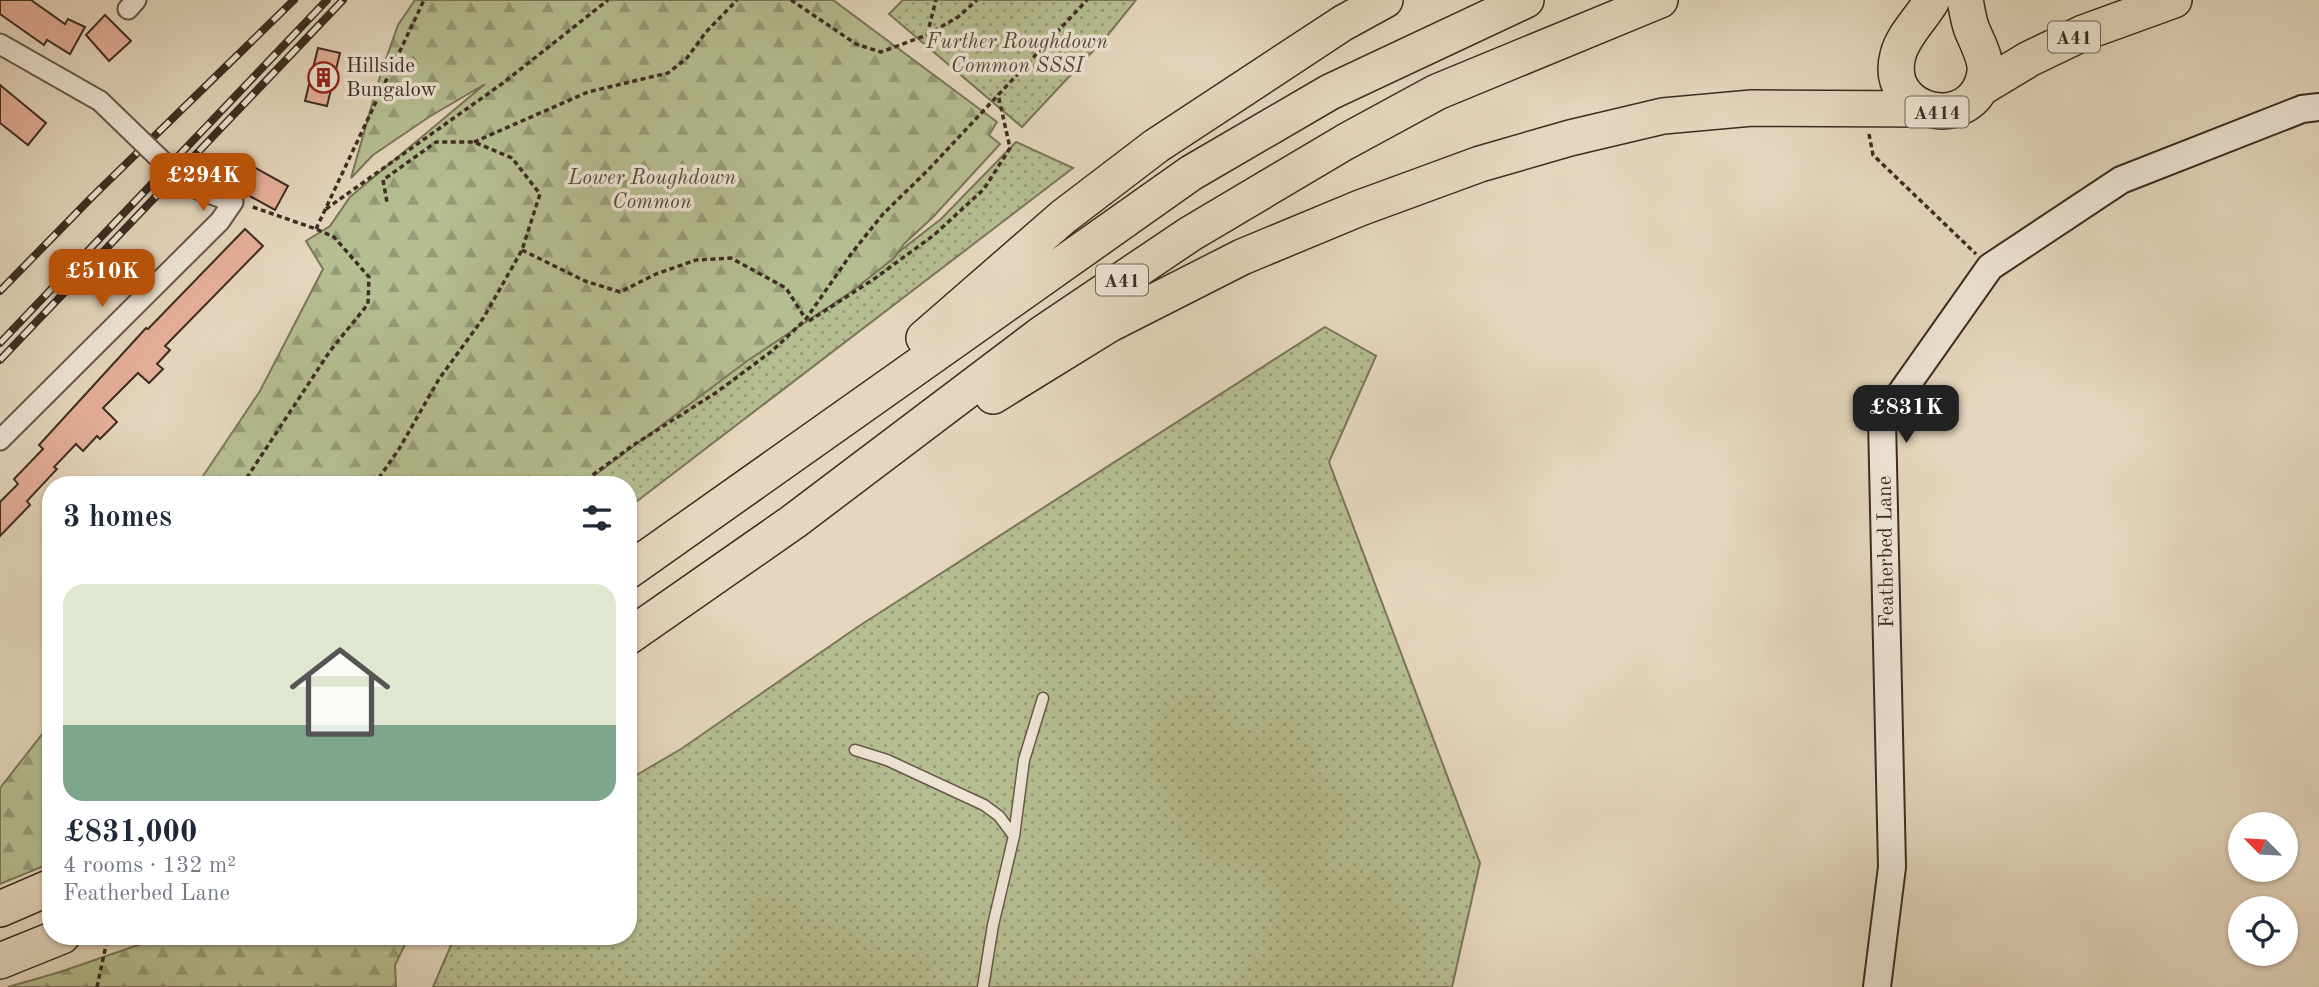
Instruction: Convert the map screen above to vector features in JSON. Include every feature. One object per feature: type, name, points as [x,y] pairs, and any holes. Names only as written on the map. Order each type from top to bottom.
[{"type":"highway","points":[[840,422],[882,372],[1063,217],[1156,146],[1343,23],[1385,0]]},
{"type":"highway","name":"A41","points":[[637,565],[1191,173],[1330,92],[1526,0]]},
{"type":"highway","name":"A41","points":[[637,631],[793,522],[1043,334],[1190,234],[1345,142],[1437,92],[1660,0]]},
{"type":"highway","name":"A414","points":[[1932,0],[1898,55],[1897,78],[1907,97],[1938,112],[1957,109],[1972,100],[1981,88],[1986,70],[1970,25],[1965,0]]},
{"type":"highway","name":"A41","points":[[1981,88],[2029,59],[2083,33],[2174,0]]},
{"type":"highway","points":[[875,460],[943,427],[1108,325],[1242,257],[1360,208],[1480,164],[1570,138],[1662,116],[1752,108],[1927,109]]},
{"type":"highway","points":[[0,909],[42,891]]},
{"type":"highway","points":[[0,961],[42,944]]},
{"type":"street","points":[[0,44],[100,102],[187,185],[233,202],[220,221],[0,440]]},
{"type":"street","name":"Featherbed Lane","points":[[1877,987],[1892,867],[1882,420],[1990,267],[2121,180],[2302,109],[2319,107]]},
{"type":"lane","points":[[983,987],[993,925],[1014,836],[1024,760],[1043,698]]},
{"type":"lane","points":[[855,750],[887,760],[984,806],[999,816],[1014,836]]},
{"type":"path","points":[[316,229],[424,0]]},
{"type":"path","points":[[326,209],[503,83],[608,0]]},
{"type":"path","points":[[474,142],[588,92],[667,73],[687,58],[737,0]]},
{"type":"path","points":[[791,0],[856,44],[881,52],[927,34],[958,17],[977,0]]},
{"type":"path","points":[[927,34],[936,0]]},
{"type":"path","points":[[807,320],[851,254],[883,214],[1087,0]]},
{"type":"path","points":[[591,476],[632,446],[717,392],[772,351],[807,320],[874,279],[934,235],[984,189],[1010,148],[998,94]]},
{"type":"path","points":[[380,476],[439,379],[484,317],[522,250],[540,194],[512,158],[474,142],[436,142],[383,180],[387,202]]},
{"type":"path","points":[[1873,155],[1990,267]]},
{"type":"path","points":[[233,202],[334,237],[369,277],[368,304],[330,351],[248,476]]},
{"type":"path","points":[[522,250],[585,281],[621,292],[656,274],[696,260],[731,258],[786,289],[807,320]]},
{"type":"path","points":[[97,987],[106,945]]},
{"type":"green space","name":"Lower Roughdown Common","points":[[415,0],[833,0],[997,122],[989,135],[1000,144],[933,217],[904,244],[894,258],[851,292],[747,361],[594,476],[203,476],[260,391],[323,269],[306,241],[330,226],[350,197],[485,84],[429,117],[373,155],[351,178],[381,73],[398,25]]},
{"type":"green space","name":"Further Roughdown Common SSSI","points":[[903,0],[1136,0],[1107,36],[1022,127],[889,14]]},
{"type":"green space","points":[[1016,142],[1073,168],[637,501],[637,476],[580,476],[856,285],[941,219]]},
{"type":"green space","points":[[1325,327],[1376,356],[1329,462],[1480,863],[1452,987],[433,987],[451,945],[637,945],[637,775],[681,749],[859,626]]},
{"type":"green space","points":[[42,734],[42,867],[0,884],[0,788]]},
{"type":"green space","points":[[138,945],[405,945],[395,965],[396,987],[8,987]]},
{"type":"building","points":[[0,0],[31,0],[65,24],[68,19],[85,27],[70,54],[47,40],[44,45],[0,14]]},
{"type":"building","points":[[105,15],[131,41],[109,61],[86,35]]},
{"type":"building","name":"Hillside Bungalow","points":[[318,48],[340,53],[327,106],[305,101]]},
{"type":"building","points":[[0,85],[46,123],[28,145],[0,123]]},
{"type":"building","points":[[250,165],[288,186],[275,210],[237,189]]},
{"type":"building","points":[[245,229],[263,246],[165,346],[170,350],[157,364],[163,369],[149,383],[138,373],[103,408],[117,422],[100,439],[97,436],[83,451],[76,444],[54,467],[57,469],[50,476],[42,476],[42,485],[27,501],[30,505],[0,536],[0,502],[18,484],[14,479],[43,449],[39,445],[146,328],[148,329]]},
{"type":"railway","points":[[0,291],[294,0]]},
{"type":"railway","points":[[0,343],[327,0]]},
{"type":"railway","points":[[0,360],[343,0]]},
{"type":"place","name":"Hillside Bungalow","points":[[323,77]]}]
